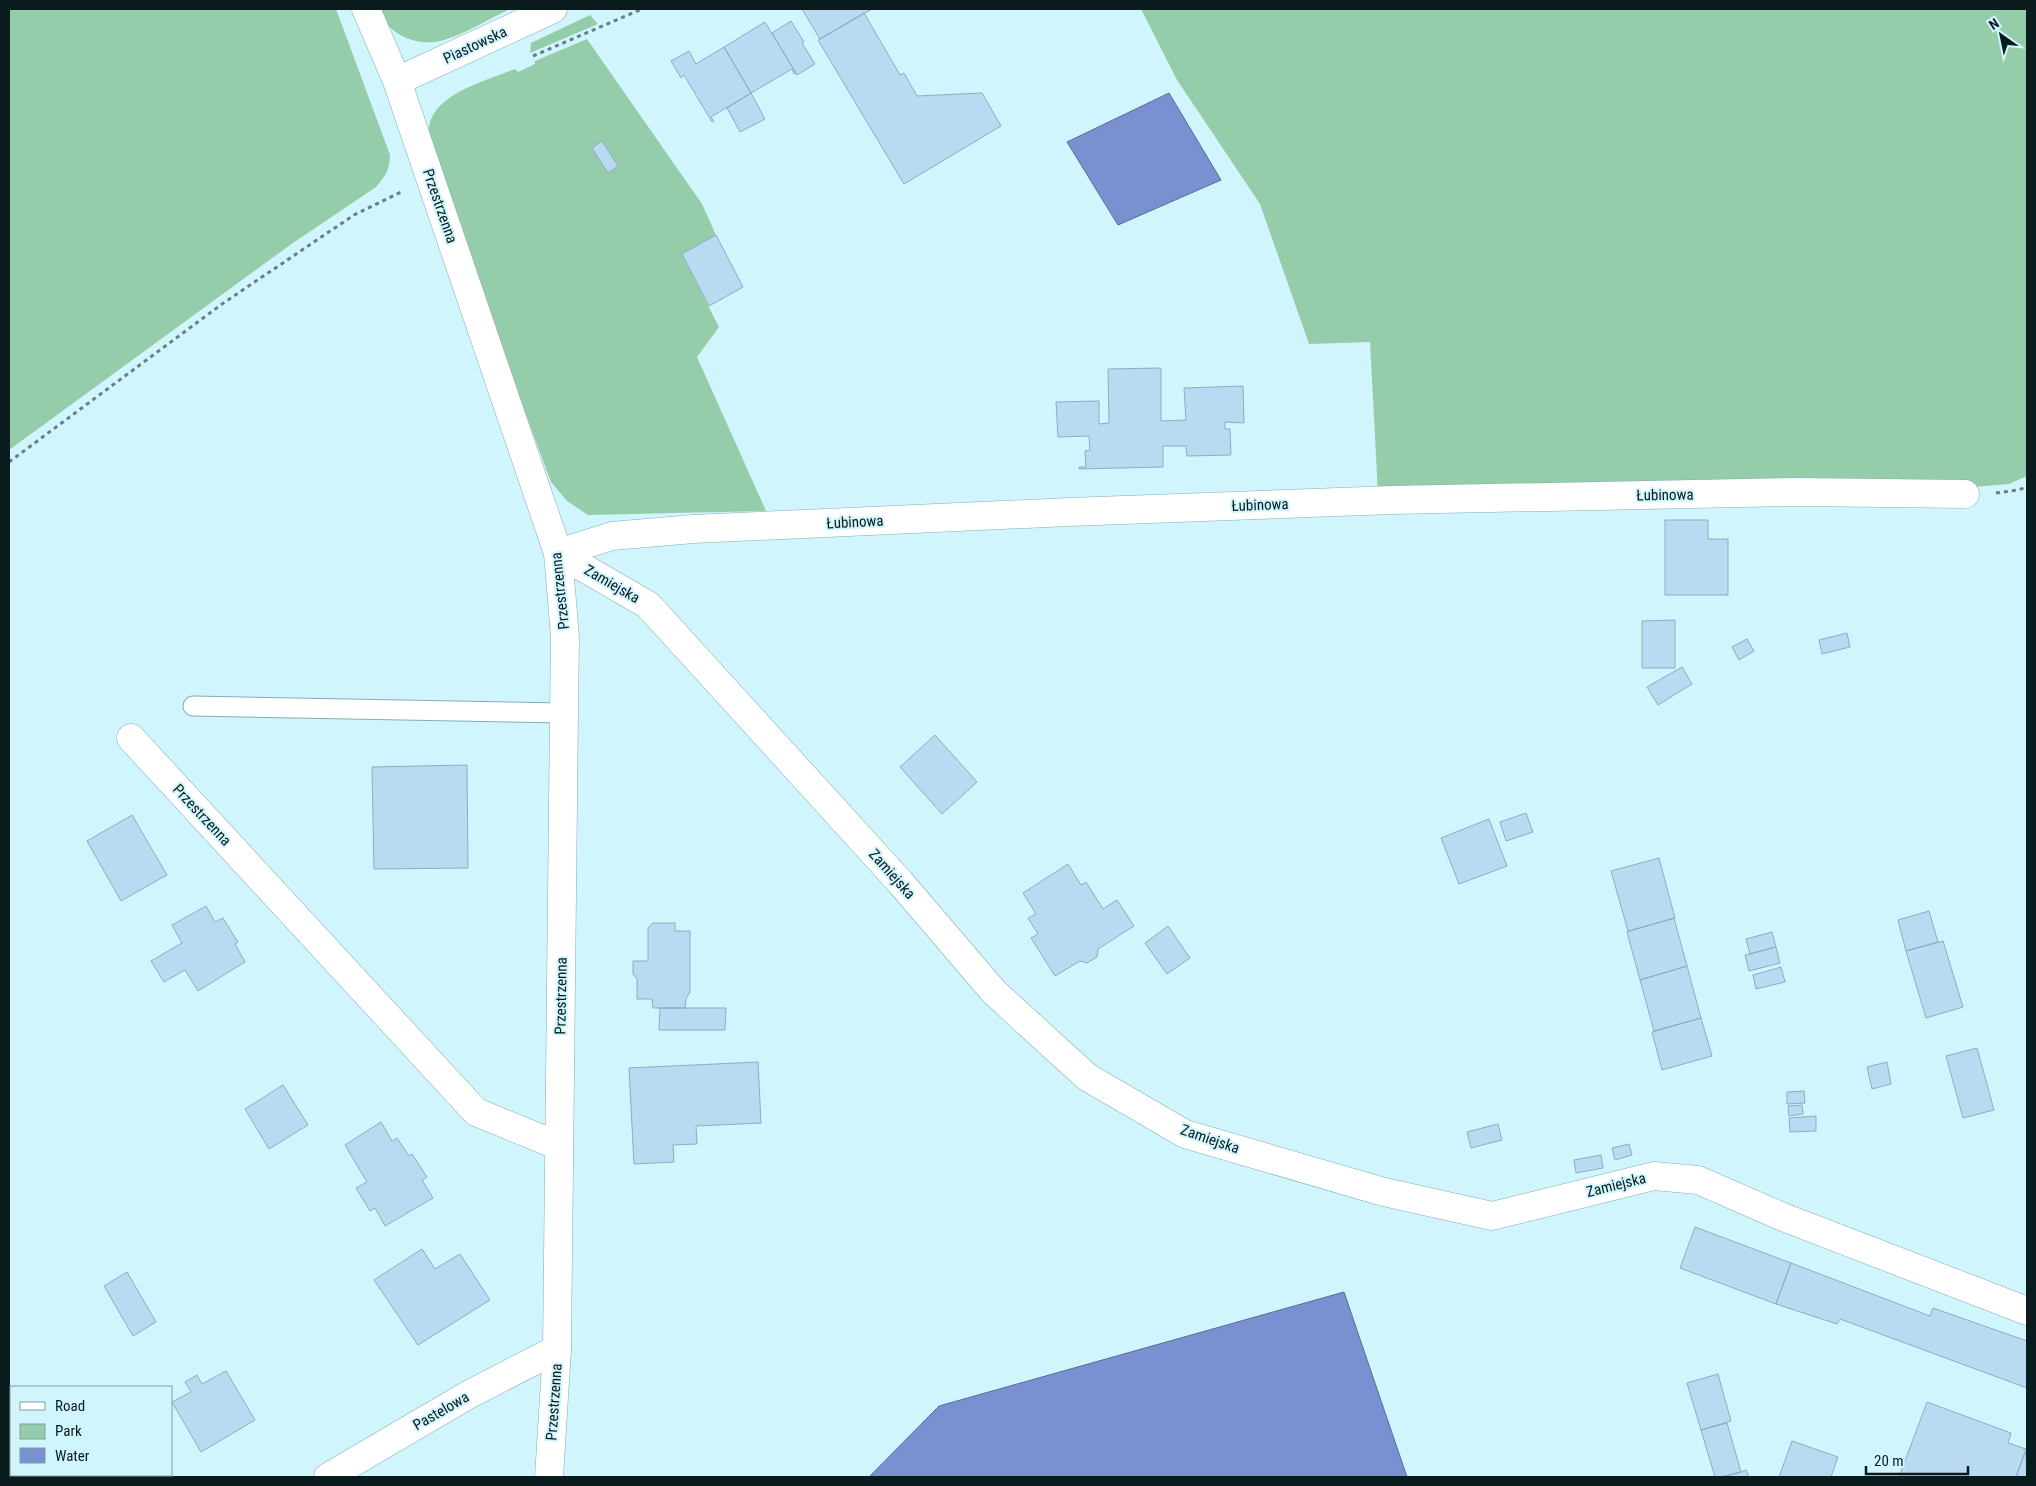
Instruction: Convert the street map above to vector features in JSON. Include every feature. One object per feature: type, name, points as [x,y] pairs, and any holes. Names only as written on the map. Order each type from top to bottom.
[{"type":"street","name":"Przestrzenna","points":[[366,9],[397,81],[558,553],[565,636],[557,1349],[549,1477]]},
{"type":"street","name":"Piastowska","points":[[397,81],[552,9]]},
{"type":"street","name":"Łubinowa","points":[[558,553],[612,536],[693,529],[1069,512],[1432,500],[1797,492],[1965,494]]},
{"type":"street","name":"Zamiejska","points":[[558,553],[648,605],[900,882],[994,992],[1087,1077],[1185,1134],[1384,1192],[1492,1216],[1654,1176],[1698,1180],[1784,1217],[2027,1311]]},
{"type":"street","name":"Przestrzenna","points":[[132,738],[476,1112],[559,1146]]},
{"type":"street","name":"Pastelowa","points":[[328,1477],[468,1395],[557,1349]]},
{"type":"lane","points":[[193,706],[564,713]]},
{"type":"path","points":[[529,58],[642,9]]},
{"type":"path","points":[[9,462],[222,304],[354,215],[430,178]]},
{"type":"green space","points":[[9,9],[336,9],[390,155],[386,172],[376,187],[290,245],[9,450]]},
{"type":"green space","points":[[378,9],[510,9],[452,37],[434,42],[424,42],[414,41],[396,32],[389,26]]},
{"type":"green space","points":[[1141,9],[2027,9],[2027,476],[2009,484],[1961,488],[1378,494],[1370,342],[1309,344],[1260,204],[1177,80]]},
{"type":"green space","points":[[590,15],[598,24],[530,53],[531,43]]},
{"type":"green space","points":[[587,39],[702,204],[716,235],[682,254],[719,327],[697,357],[766,511],[588,515],[567,501],[551,482],[431,160],[428,130],[433,115],[441,105],[464,89],[515,69],[518,72],[535,64],[535,61]]},
{"type":"water","points":[[1169,93],[1221,180],[1118,225],[1067,142]]},
{"type":"water","points":[[1344,1292],[1407,1477],[869,1477],[939,1406]]},
{"type":"building","points":[[802,9],[872,9],[820,39]]},
{"type":"building","points":[[864,13],[900,75],[904,73],[917,96],[982,93],[1001,126],[904,184],[818,40]]},
{"type":"building","points":[[791,21],[815,64],[797,75],[772,33]]},
{"type":"building","points":[[765,22],[796,73],[794,74],[792,69],[751,93],[724,47]]},
{"type":"building","points":[[724,47],[751,93],[711,117],[714,121],[712,122],[684,75],[681,78],[671,61],[689,51],[696,64]]},
{"type":"building","points":[[751,93],[765,119],[740,132],[727,108]]},
{"type":"building","points":[[602,141],[618,166],[608,173],[592,148]]},
{"type":"building","points":[[716,235],[743,287],[709,306],[682,254]]},
{"type":"building","points":[[1161,368],[1161,421],[1186,420],[1184,388],[1243,386],[1244,423],[1225,422],[1225,429],[1230,429],[1231,455],[1187,456],[1186,446],[1163,446],[1163,467],[1079,469],[1079,467],[1086,467],[1085,451],[1090,450],[1089,436],[1058,437],[1056,402],[1099,401],[1099,424],[1109,423],[1108,369]]},
{"type":"building","points":[[1665,520],[1708,520],[1708,539],[1728,539],[1728,595],[1665,595]]},
{"type":"building","points":[[1675,620],[1675,668],[1642,668],[1642,621]]},
{"type":"building","points":[[1847,633],[1850,647],[1822,654],[1819,640]]},
{"type":"building","points":[[1747,639],[1754,651],[1739,660],[1732,647]]},
{"type":"building","points":[[1682,667],[1692,684],[1658,705],[1647,687]]},
{"type":"building","points":[[935,735],[977,782],[942,814],[900,767]]},
{"type":"building","points":[[467,765],[468,868],[374,869],[372,767]]},
{"type":"building","points":[[1526,813],[1533,832],[1506,841],[1500,822]]},
{"type":"building","points":[[132,815],[167,875],[121,901],[87,841]]},
{"type":"building","points":[[1489,819],[1507,866],[1459,884],[1441,838]]},
{"type":"building","points":[[1659,858],[1675,918],[1628,931],[1611,871]]},
{"type":"building","points":[[1068,864],[1081,885],[1086,882],[1103,909],[1117,900],[1134,926],[1098,949],[1097,957],[1087,963],[1080,961],[1055,976],[1031,938],[1038,934],[1028,918],[1036,914],[1023,893]]},
{"type":"building","points":[[206,906],[215,922],[223,918],[238,942],[235,944],[245,962],[198,991],[185,970],[164,982],[151,961],[182,943],[172,925]]},
{"type":"building","points":[[1929,911],[1938,942],[1906,951],[1898,920]]},
{"type":"building","points":[[1674,918],[1687,966],[1640,980],[1627,932]]},
{"type":"building","points":[[653,923],[675,923],[675,931],[690,931],[690,992],[686,999],[685,1008],[653,1008],[652,999],[637,999],[637,979],[633,974],[633,961],[648,961],[648,928]]},
{"type":"building","points":[[1168,926],[1190,958],[1167,974],[1145,943]]},
{"type":"building","points":[[1772,932],[1776,947],[1750,954],[1746,939]]},
{"type":"building","points":[[1943,941],[1963,1007],[1926,1018],[1906,951]]},
{"type":"building","points":[[1776,947],[1780,963],[1749,971],[1745,955]]},
{"type":"building","points":[[1687,966],[1701,1018],[1654,1031],[1640,980]]},
{"type":"building","points":[[1781,967],[1785,982],[1756,989],[1753,975]]},
{"type":"building","points":[[660,1008],[726,1008],[725,1030],[659,1030]]},
{"type":"building","points":[[1701,1018],[1712,1056],[1662,1070],[1652,1032]]},
{"type":"building","points":[[1977,1048],[1994,1110],[1963,1118],[1946,1056]]},
{"type":"building","points":[[758,1062],[761,1123],[696,1126],[697,1144],[673,1145],[674,1162],[634,1164],[629,1068]]},
{"type":"building","points":[[1887,1062],[1891,1084],[1872,1089],[1867,1067]]},
{"type":"building","points":[[283,1085],[308,1125],[269,1149],[245,1109]]},
{"type":"building","points":[[1804,1091],[1805,1103],[1787,1104],[1787,1092]]},
{"type":"building","points":[[1802,1105],[1803,1114],[1789,1116],[1788,1106]]},
{"type":"building","points":[[1816,1116],[1816,1131],[1790,1132],[1789,1118]]},
{"type":"building","points":[[381,1122],[392,1141],[397,1138],[409,1156],[412,1154],[427,1177],[422,1180],[433,1198],[385,1226],[375,1208],[370,1211],[356,1188],[367,1182],[345,1145]]},
{"type":"building","points":[[1498,1124],[1502,1140],[1471,1148],[1467,1132]]},
{"type":"building","points":[[1629,1144],[1632,1155],[1615,1160],[1612,1148]]},
{"type":"building","points":[[1601,1155],[1603,1168],[1576,1173],[1574,1160]]},
{"type":"building","points":[[1695,1227],[1791,1263],[1776,1304],[1680,1268]]},
{"type":"building","points":[[422,1249],[435,1269],[460,1254],[490,1300],[418,1345],[374,1280]]},
{"type":"building","points":[[1791,1263],[1930,1316],[1933,1308],[2027,1341],[2027,1388],[1840,1319],[1837,1324],[1776,1304]]},
{"type":"building","points":[[127,1272],[156,1322],[133,1336],[104,1286]]},
{"type":"building","points":[[226,1371],[255,1420],[201,1452],[172,1402],[191,1392],[185,1382],[197,1375],[202,1384]]},
{"type":"building","points":[[1718,1374],[1731,1421],[1701,1430],[1687,1383]]},
{"type":"building","points":[[1927,1402],[2011,1433],[2008,1443],[2026,1449],[2016,1477],[1899,1477]]},
{"type":"building","points":[[1727,1423],[1741,1472],[1715,1477],[1701,1430]]},
{"type":"building","points":[[10,1429],[9,1467],[9,1430]]},
{"type":"building","points":[[1792,1441],[1838,1457],[1831,1477],[1779,1477]]},
{"type":"building","points":[[2026,1450],[2027,1477],[2016,1477]]},
{"type":"building","points":[[1746,1470],[1749,1477],[1722,1477],[1741,1472]]}]
